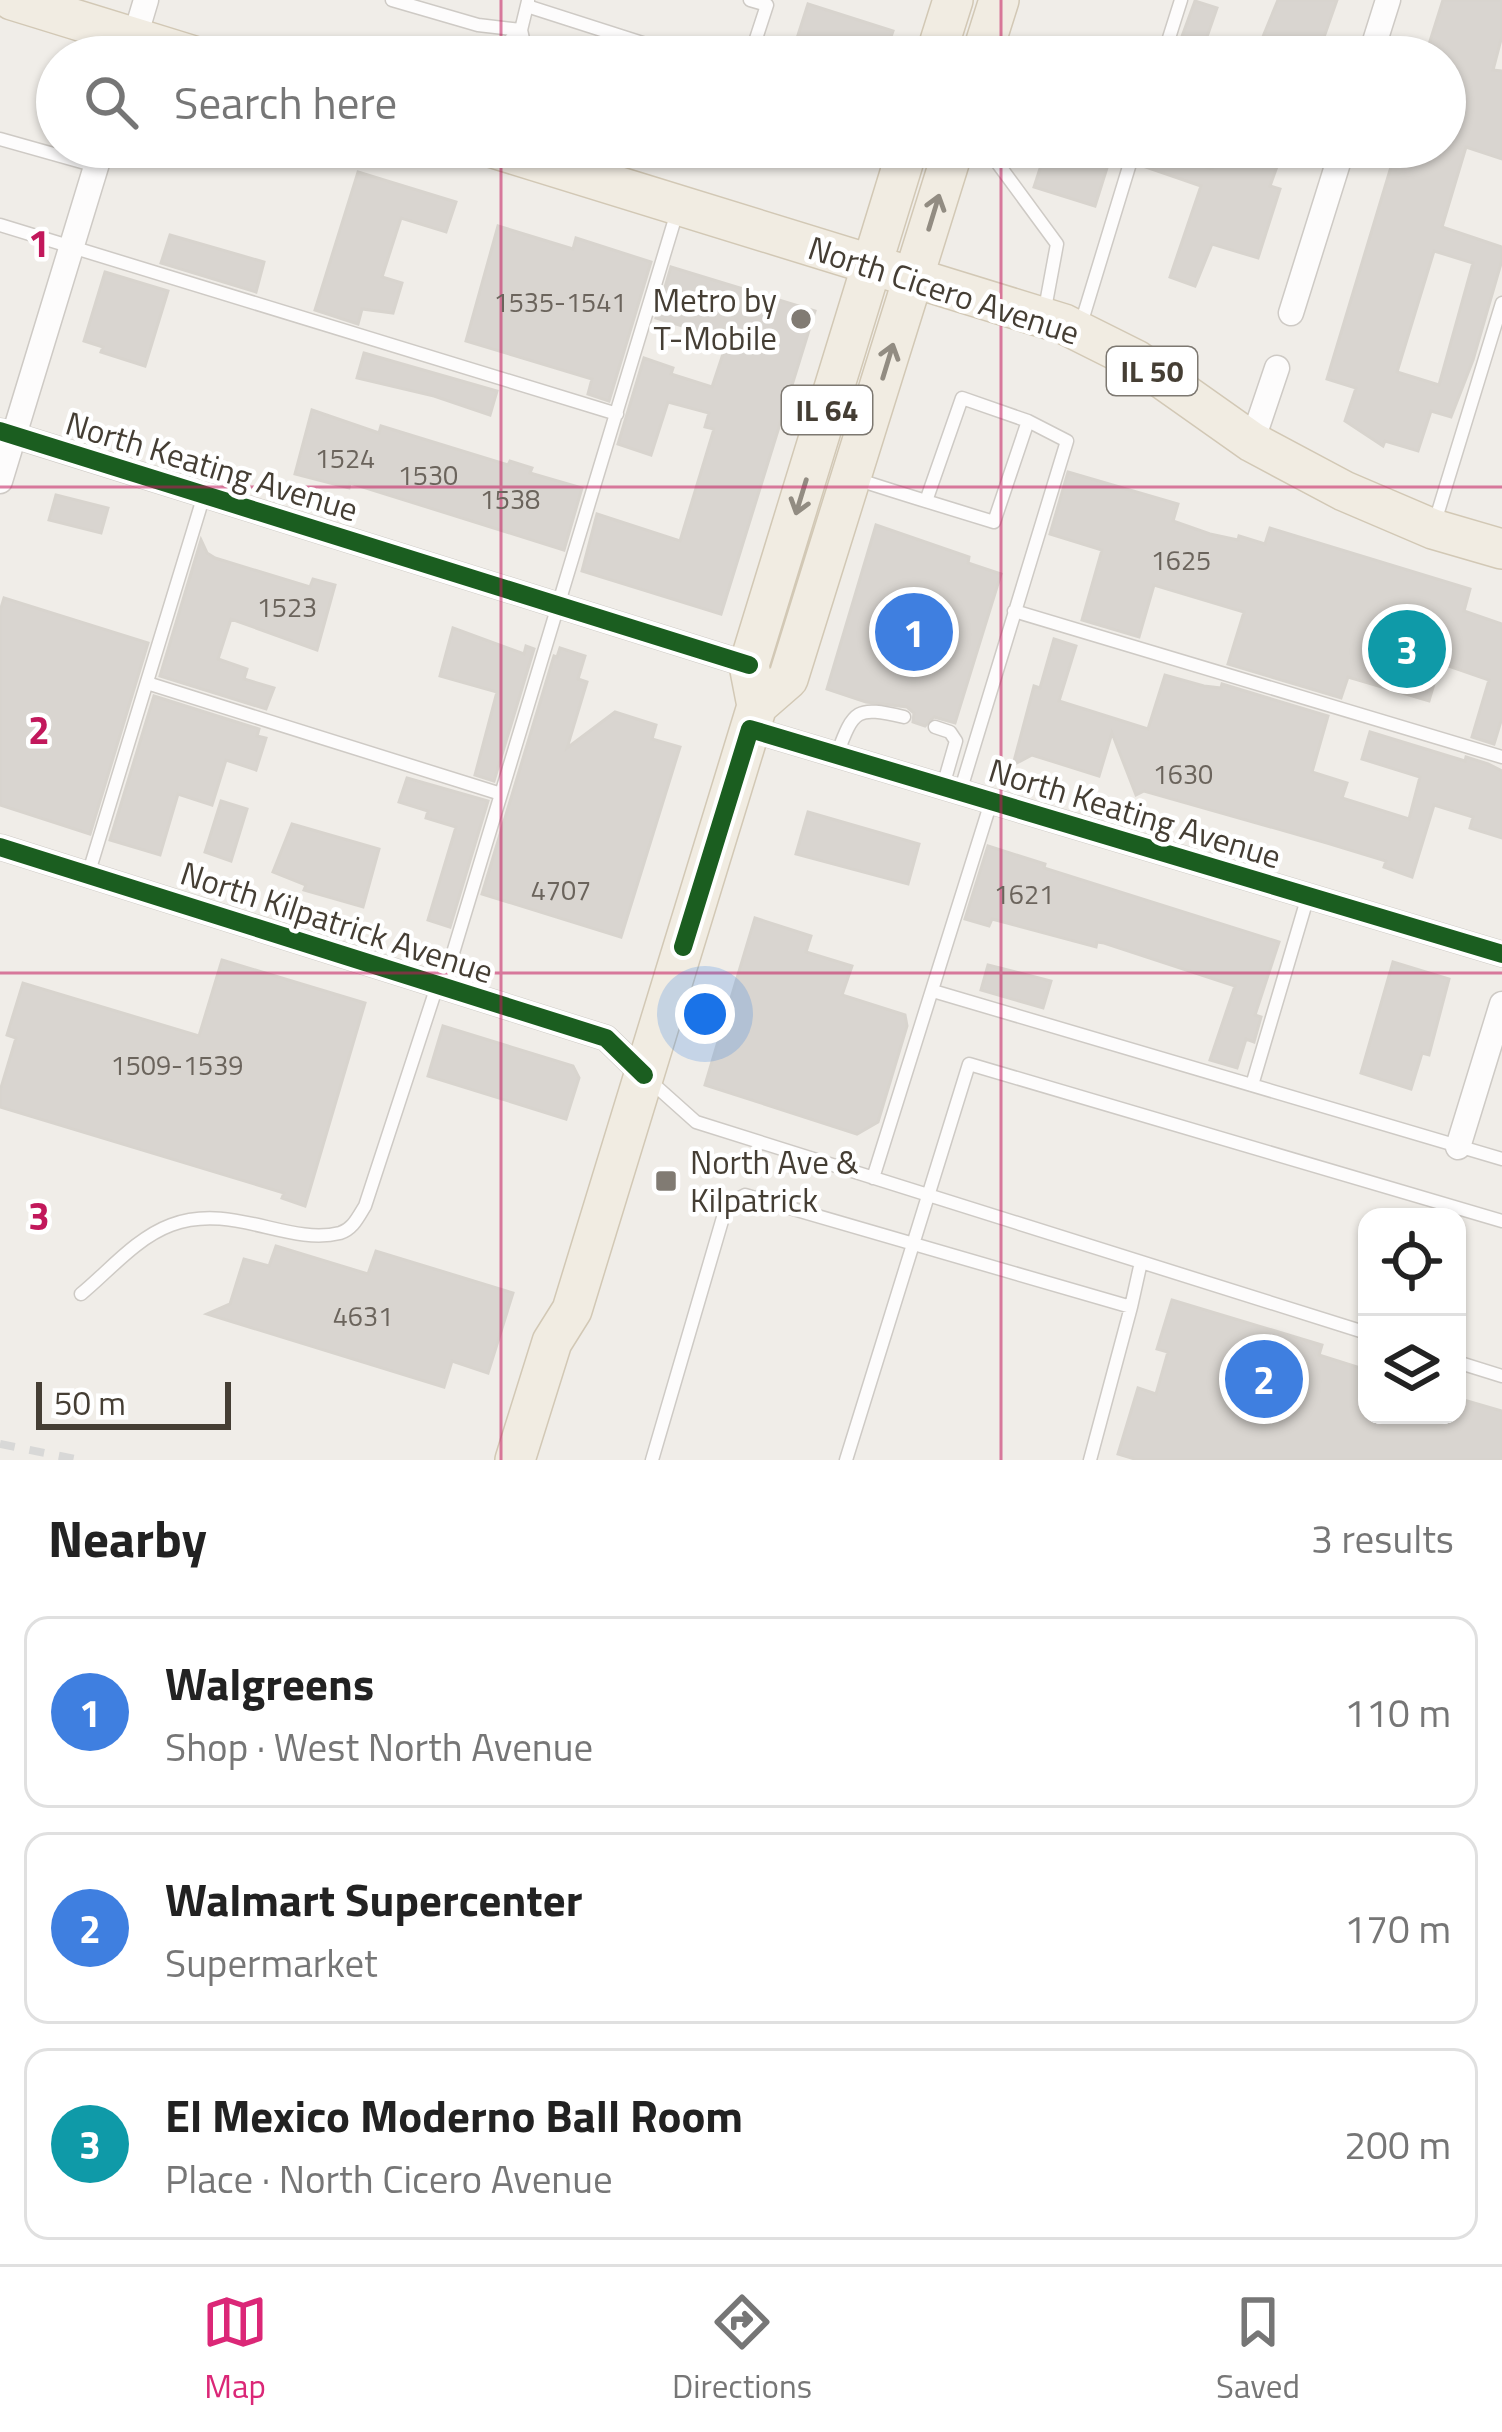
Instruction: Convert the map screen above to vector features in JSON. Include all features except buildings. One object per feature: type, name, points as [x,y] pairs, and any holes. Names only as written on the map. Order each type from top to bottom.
[{"type":"main road","points":[[12,0],[137,32]]},
{"type":"main road","points":[[941,36],[952,0]]},
{"type":"main road","points":[[988,36],[999,0]]},
{"type":"main road","name":"North Cicero Avenue","points":[[561,168],[1061,324],[1136,360],[1252,442],[1344,491],[1432,529],[1502,550]]},
{"type":"main road","name":"IL 64","points":[[515,1460],[552,1342],[572,1310],[754,718],[749,665],[902,168]]},
{"type":"main road","name":"IL 64","points":[[754,718],[788,679],[949,168]]},
{"type":"main road","name":"IL 64","points":[[543,1460],[577,1349],[572,1310]]},
{"type":"street","points":[[1377,36],[1388,0]]},
{"type":"street","points":[[0,481],[7,433],[96,168]]},
{"type":"street","points":[[1292,313],[1336,168]]},
{"type":"street","points":[[1252,442],[1277,368]]},
{"type":"street","name":"North Keating Avenue","points":[[7,433],[749,665]]},
{"type":"street","name":"North Keating Avenue","points":[[754,718],[837,755],[1502,954]]},
{"type":"street","name":"North Kilpatrick Avenue","points":[[0,847],[606,1038],[644,1076]]},
{"type":"street","points":[[1459,1147],[1502,1004]]},
{"type":"lane","points":[[392,0],[478,25],[520,30]]},
{"type":"lane","points":[[750,0],[766,5],[756,36]]},
{"type":"lane","points":[[1169,36],[1180,0]]},
{"type":"lane","points":[[514,36],[528,3],[625,36]]},
{"type":"lane","points":[[520,30],[522,36]]},
{"type":"lane","points":[[0,139],[36,146]]},
{"type":"lane","points":[[1001,168],[1057,244],[1061,324]]},
{"type":"lane","points":[[1061,324],[1127,168]]},
{"type":"lane","points":[[81,1294],[132,1248],[172,1224],[213,1217],[310,1234],[340,1233],[352,1226],[365,1206],[560,606],[679,205]]},
{"type":"lane","points":[[0,225],[617,414]]},
{"type":"lane","points":[[1432,529],[1502,303]]},
{"type":"lane","points":[[926,501],[962,398],[1028,421],[1066,442],[1014,611],[951,790]]},
{"type":"lane","points":[[852,477],[994,522],[1028,421]]},
{"type":"lane","points":[[88,875],[204,495]]},
{"type":"lane","points":[[1014,611],[1502,757]]},
{"type":"lane","points":[[147,683],[501,794]]},
{"type":"lane","points":[[837,755],[857,713],[868,709],[904,717]]},
{"type":"lane","points":[[935,727],[950,732],[956,741],[951,790]]},
{"type":"lane","points":[[873,1178],[991,802]]},
{"type":"lane","points":[[1252,1085],[1308,896]]},
{"type":"lane","points":[[933,991],[1502,1160]]},
{"type":"lane","points":[[846,1460],[969,1064],[1502,1221]]},
{"type":"lane","name":"North Kilpatrick Avenue","points":[[644,1076],[696,1122],[1358,1331]]},
{"type":"lane","points":[[652,1460],[724,1214],[737,1197],[755,1195],[1131,1307]]},
{"type":"lane","points":[[1090,1460],[1141,1262]]},
{"type":"lane","points":[[1466,1365],[1502,1376]]},
{"type":"railway","points":[[0,1444],[80,1460]]},
{"type":"cycle path","points":[[0,431],[749,665]]},
{"type":"cycle path","points":[[683,947],[750,729],[1502,954]]},
{"type":"cycle path","points":[[0,847],[606,1038],[644,1075]]},
{"type":"place","name":"Metro by T-Mobile","points":[[801,319]]},
{"type":"place","name":"Walgreens","points":[[914,632]]},
{"type":"place","name":"El Mexico Moderno Ball Room","points":[[1407,649]]},
{"type":"place","name":"North Ave & Kilpatrick","points":[[666,1181]]},
{"type":"place","name":"Walmart Supercenter","points":[[1264,1379]]}]
